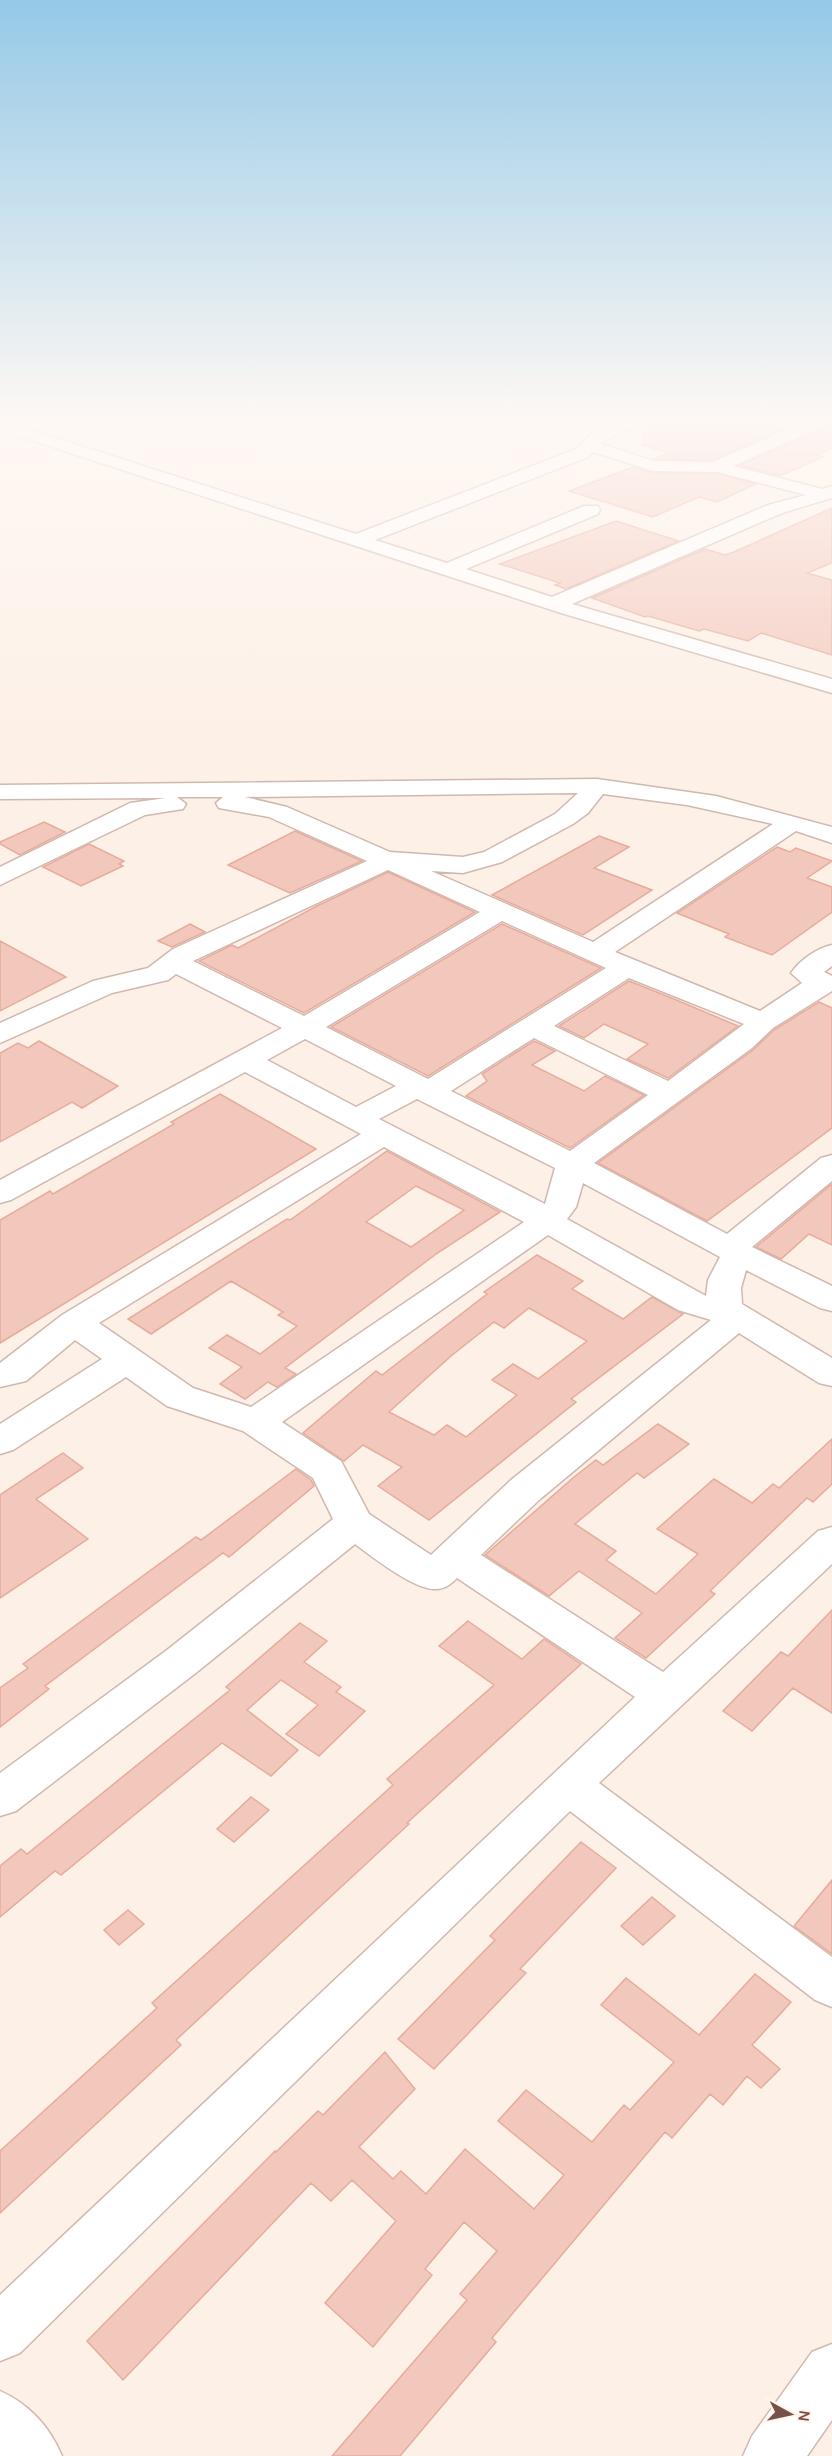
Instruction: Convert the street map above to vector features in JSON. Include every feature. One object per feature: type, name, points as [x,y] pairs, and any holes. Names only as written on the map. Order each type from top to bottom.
[{"type":"street","points":[[325,530],[554,604],[832,686]]},
{"type":"street","points":[[357,540],[384,530]]},
{"type":"street","points":[[448,570],[544,530]]},
{"type":"street","points":[[554,604],[724,530]]},
{"type":"street","points":[[810,680],[832,668]]},
{"type":"street","points":[[0,792],[597,786],[647,791],[728,804],[832,835]]},
{"type":"street","points":[[0,1034],[103,987],[158,974],[173,961],[389,860],[463,865],[478,863],[564,819],[579,808],[597,786]]},
{"type":"street","points":[[0,877],[134,811],[157,805],[225,803],[261,807],[389,860],[595,953],[763,1022]]},
{"type":"street","points":[[595,953],[793,822]]},
{"type":"street","points":[[0,1193],[304,1028],[502,910]]},
{"type":"street","points":[[827,985],[805,973],[832,953]]},
{"type":"street","points":[[173,961],[572,1164],[734,1251],[832,1300]]},
{"type":"street","points":[[0,1375],[13,1372],[74,1323],[369,1127],[412,1090],[429,1091],[534,1027],[627,966]]},
{"type":"street","points":[[256,1422],[547,1221],[560,1207],[572,1164],[742,1042],[763,1022],[827,985]]},
{"type":"street","points":[[534,1027],[670,1094]]},
{"type":"street","points":[[245,1060],[547,1221],[690,1302],[731,1313],[832,1374]]},
{"type":"street","points":[[731,1313],[723,1301],[723,1287],[734,1251],[830,1169]]},
{"type":"street","points":[[74,1323],[125,1361],[180,1397],[256,1422],[327,1470],[354,1523],[397,1554],[435,1575],[525,1490],[731,1313]]},
{"type":"street","points":[[0,1441],[125,1361]]},
{"type":"street","points":[[0,1797],[182,1661],[354,1523]]},
{"type":"street","points":[[0,2334],[568,1785],[832,1541]]},
{"type":"street","points":[[454,1557],[666,1695]]},
{"type":"street","points":[[568,1785],[832,1985]]},
{"type":"street","points":[[772,2456],[832,2372]]},
{"type":"street","points":[[0,2420],[33,2456]]},
{"type":"building","points":[[593,530],[643,530],[679,541],[566,589],[555,585],[560,583],[500,564]]},
{"type":"building","points":[[784,530],[832,530],[832,563],[807,573],[832,580],[832,655],[761,633],[748,641],[704,629],[699,631],[645,617],[592,598],[705,549],[725,555]]},
{"type":"building","points":[[44,822],[65,832],[20,855],[0,844],[0,842]]},
{"type":"building","points":[[295,831],[362,861],[290,893],[228,865]]},
{"type":"building","points":[[599,836],[629,847],[594,868],[652,890],[583,935],[492,895]]},
{"type":"building","points":[[89,844],[124,861],[119,864],[123,866],[81,886],[43,867]]},
{"type":"building","points":[[777,847],[790,852],[796,848],[832,861],[807,878],[832,887],[832,912],[772,955],[725,937],[729,934],[677,913]]},
{"type":"building","points":[[388,872],[475,912],[304,1013],[199,961],[232,945],[238,948]]},
{"type":"building","points":[[190,924],[205,932],[172,947],[158,941]]},
{"type":"building","points":[[502,924],[601,968],[428,1076],[331,1027]]},
{"type":"building","points":[[0,941],[66,977],[0,1011]]},
{"type":"building","points":[[629,981],[738,1026],[668,1078],[627,1059],[648,1044],[604,1024],[584,1038],[559,1026]]},
{"type":"building","points":[[819,1002],[832,1008],[832,1128],[707,1221],[598,1163],[753,1050],[774,1030]]},
{"type":"building","points":[[39,1041],[118,1086],[82,1108],[72,1102],[0,1142],[0,1053],[18,1043],[28,1048]]},
{"type":"building","points":[[534,1041],[555,1051],[532,1065],[584,1091],[605,1076],[644,1095],[570,1148],[466,1096],[487,1081],[482,1074]]},
{"type":"building","points":[[220,1094],[316,1149],[0,1343],[0,1220],[50,1191],[53,1194],[174,1124],[171,1122]]},
{"type":"building","points":[[387,1151],[500,1212],[436,1254],[285,1368],[296,1374],[277,1387],[268,1382],[245,1399],[220,1384],[242,1367],[209,1348],[227,1335],[260,1354],[297,1326],[278,1315],[283,1312],[231,1281],[151,1334],[128,1319],[287,1219],[290,1220]],"holes":[[[416,1186],[464,1210],[411,1247],[366,1222]]]},
{"type":"building","points":[[832,1184],[832,1245],[809,1234],[781,1259],[756,1247]]},
{"type":"building","points":[[537,1255],[583,1281],[572,1289],[623,1319],[652,1297],[683,1314],[571,1399],[576,1402],[429,1520],[378,1486],[402,1467],[363,1445],[344,1461],[303,1433],[376,1371],[382,1375],[487,1294],[484,1292]],"holes":[[[529,1308],[587,1341],[538,1379],[513,1364],[492,1380],[517,1395],[466,1437],[447,1425],[434,1435],[389,1412],[451,1356],[494,1322],[504,1328]]]},
{"type":"building","points":[[658,1424],[689,1444],[644,1478],[637,1473],[575,1524],[616,1551],[606,1560],[656,1594],[698,1554],[657,1529],[714,1479],[752,1503],[773,1484],[779,1488],[832,1439],[832,1484],[813,1502],[807,1498],[710,1591],[715,1594],[646,1658],[615,1638],[642,1613],[579,1571],[549,1596],[485,1555],[596,1460],[603,1465]]},
{"type":"building","points":[[63,1453],[83,1468],[36,1499],[88,1539],[0,1598],[0,1495]]},
{"type":"building","points":[[296,1469],[311,1480],[314,1486],[229,1557],[223,1553],[45,1686],[49,1689],[0,1727],[0,1688],[28,1668],[23,1664],[196,1537],[201,1540]]},
{"type":"building","points":[[832,1610],[832,1713],[793,1688],[752,1731],[723,1711],[781,1652],[788,1656]]},
{"type":"building","points":[[468,1621],[522,1659],[544,1639],[581,1664],[407,1823],[409,1824],[176,2040],[181,2045],[0,2213],[0,2151],[157,2008],[152,2003],[393,1785],[387,1779],[494,1685],[439,1646]]},
{"type":"building","points":[[300,1623],[327,1641],[304,1662],[341,1687],[336,1692],[365,1711],[319,1756],[286,1734],[318,1705],[281,1680],[247,1710],[298,1750],[271,1776],[222,1743],[61,1875],[55,1871],[0,1917],[0,1866],[21,1849],[27,1854],[230,1690],[226,1687]]},
{"type":"building","points":[[251,1797],[269,1810],[234,1842],[217,1829]]},
{"type":"building","points":[[581,1842],[616,1868],[520,1969],[526,1973],[434,2069],[398,2039],[495,1940],[490,1936]]},
{"type":"building","points":[[832,1880],[832,1954],[794,1926]]},
{"type":"building","points":[[652,1897],[675,1916],[643,1945],[621,1926]]},
{"type":"building","points":[[128,1910],[144,1924],[119,1945],[104,1930]]},
{"type":"building","points":[[755,1974],[791,2002],[752,2045],[780,2069],[761,2088],[747,2076],[723,2105],[710,2094],[672,2138],[665,2132],[492,2338],[496,2342],[400,2456],[332,2456],[467,2300],[460,2294],[497,2251],[464,2222],[425,2269],[432,2275],[373,2347],[325,2303],[396,2221],[352,2180],[331,2201],[311,2183],[123,2380],[87,2341],[275,2151],[318,2111],[323,2115],[385,2052],[415,2089],[359,2147],[393,2179],[401,2171],[426,2194],[465,2149],[534,2209],[564,2175],[498,2121],[526,2090],[592,2142],[624,2105],[630,2110],[674,2062],[601,2005],[626,1978],[699,2035]]}]
